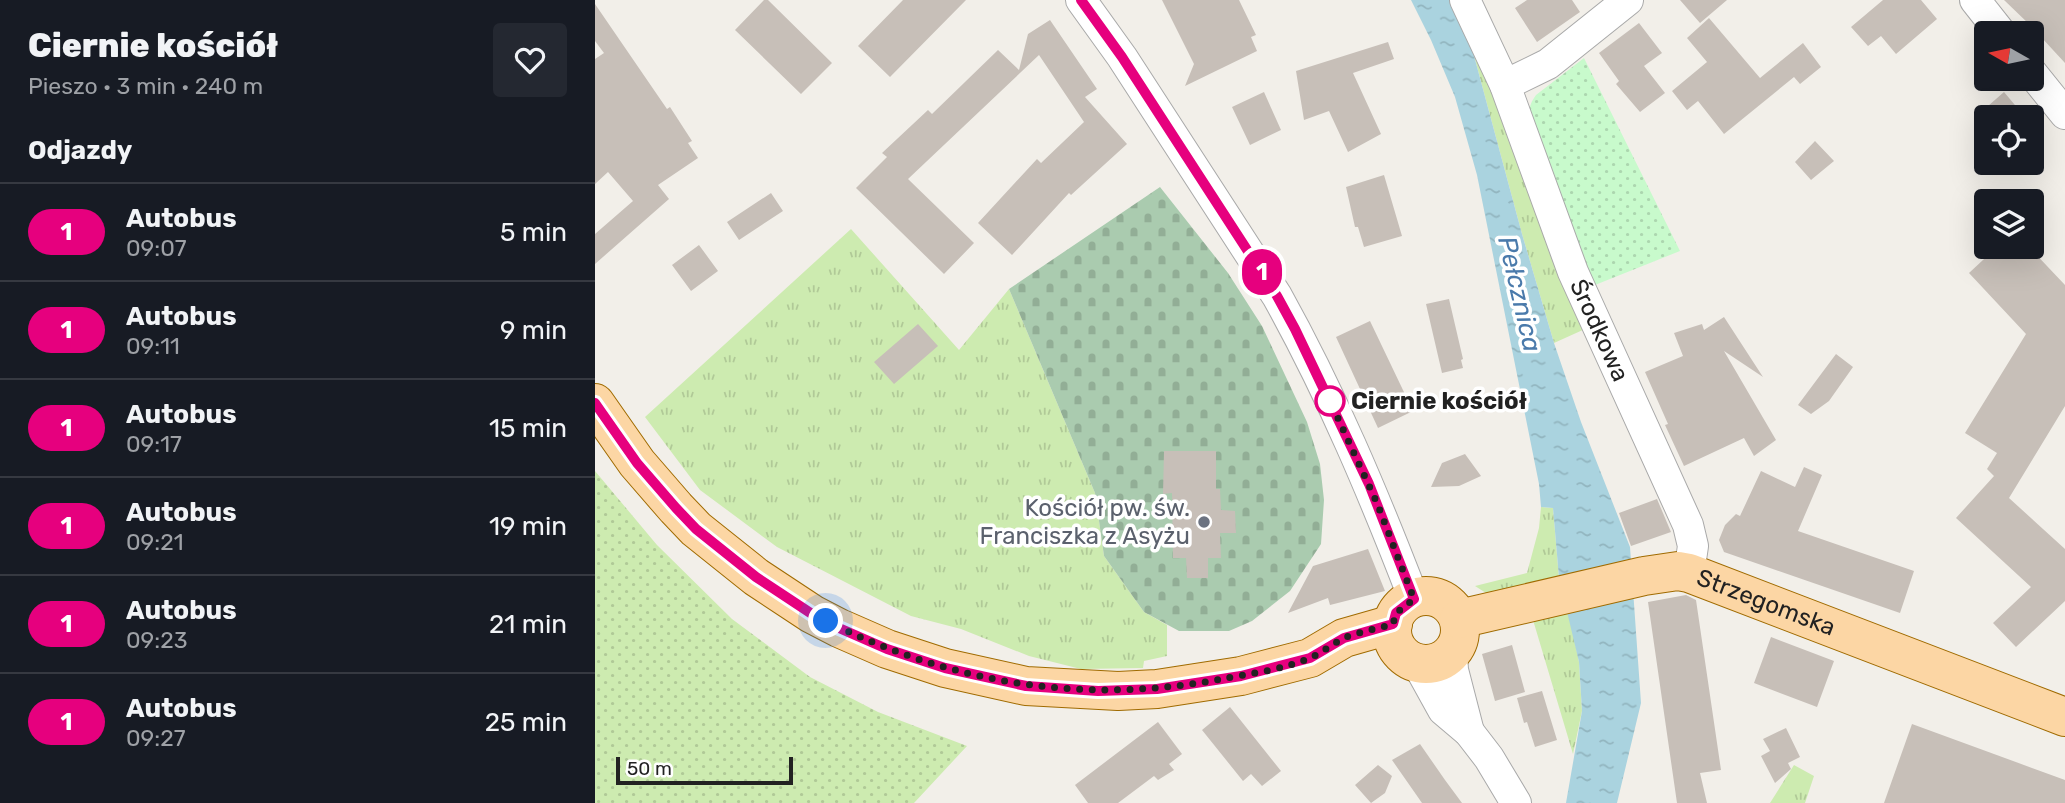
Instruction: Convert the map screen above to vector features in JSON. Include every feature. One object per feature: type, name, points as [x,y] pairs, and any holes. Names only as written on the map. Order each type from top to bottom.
[{"type":"main road","name":"Strzegomska","points":[[595,403],[637,463],[696,529],[793,603],[887,649],[991,680],[1026,686],[1118,691],[1187,685],[1241,676],[1310,658],[1349,660],[1527,605],[1644,576],[1678,571],[2065,717]]},
{"type":"street","points":[[1081,0],[1122,57],[1256,262],[1295,329],[1377,503],[1423,635],[1457,688],[1469,732],[1489,758],[1516,803]]},
{"type":"street","name":"Środkowa","points":[[1465,0],[1505,85],[1573,272],[1688,525],[1693,546],[1689,573]]},
{"type":"street","points":[[1505,85],[1548,64],[1628,0]]},
{"type":"street","points":[[1975,0],[1992,21]]},
{"type":"street","points":[[2044,88],[2065,114]]},
{"type":"green space","points":[[1473,52],[1481,54],[1585,329],[1554,343],[1522,234]]},
{"type":"green space","points":[[1584,58],[1680,251],[1595,285],[1532,128],[1530,115],[1531,103],[1536,95]]},
{"type":"green space","points":[[1160,187],[1228,273],[1262,326],[1307,422],[1320,464],[1324,500],[1321,544],[1290,591],[1252,621],[1229,631],[1179,631],[1144,612],[1104,556],[1095,493],[1009,289]]},
{"type":"green space","points":[[851,229],[959,350],[1009,289],[1095,493],[1104,556],[1144,612],[1167,625],[1167,656],[1144,661],[1143,668],[1081,669],[1029,656],[961,629],[911,616],[777,547],[700,490],[645,417]]},
{"type":"green space","points":[[595,471],[657,545],[732,619],[810,677],[878,712],[967,746],[914,803],[595,803]]},
{"type":"green space","points":[[1541,507],[1553,508],[1559,578],[1486,593],[1475,586],[1527,573],[1539,528]]},
{"type":"green space","points":[[1569,613],[1579,662],[1582,711],[1573,754],[1533,620]]},
{"type":"green space","points":[[1794,765],[1814,776],[1805,803],[1770,803]]},
{"type":"water","name":"Pełcznica","points":[[1411,0],[1451,0],[1473,52],[1554,343],[1581,422],[1630,547],[1641,703],[1617,803],[1566,803],[1582,711],[1579,662],[1559,578],[1553,508],[1541,507],[1539,484],[1477,175],[1455,97]]},
{"type":"building","points":[[764,0],[768,0],[832,63],[801,94],[735,30]]},
{"type":"building","points":[[903,0],[966,0],[890,77],[858,46]]},
{"type":"building","points":[[1162,0],[1239,0],[1256,35],[1251,37],[1257,51],[1185,86],[1194,64]]},
{"type":"building","points":[[1527,0],[1572,0],[1580,12],[1537,42],[1515,8]]},
{"type":"building","points":[[1680,0],[1727,0],[1700,23]]},
{"type":"building","points":[[1883,0],[1921,0],[1937,19],[1896,54],[1881,36],[1868,46],[1851,27]]},
{"type":"building","points":[[2004,0],[2065,0],[2065,63],[2044,40],[2044,21],[2026,21]]},
{"type":"building","points":[[595,4],[667,109],[670,107],[692,141],[688,143],[698,158],[658,185],[669,199],[595,264],[595,234],[633,201],[608,172],[595,184],[595,59],[604,53],[595,41]]},
{"type":"building","points":[[1709,18],[1760,78],[1803,43],[1821,67],[1800,84],[1794,77],[1724,134],[1698,101],[1687,110],[1672,91],[1707,62],[1687,38]]},
{"type":"building","points":[[1050,20],[1097,89],[1085,97],[1127,144],[1071,195],[1069,193],[1012,255],[978,223],[1037,159],[1041,163],[1084,122],[1039,55],[908,179],[974,243],[944,274],[856,188],[887,157],[882,153],[928,110],[932,114],[998,50],[1019,70],[1028,34]]},
{"type":"building","points":[[1639,23],[1662,53],[1644,66],[1665,93],[1640,112],[1616,84],[1619,81],[1599,53]]},
{"type":"building","points":[[1388,42],[1394,59],[1353,73],[1381,134],[1348,152],[1329,111],[1304,120],[1296,71]]},
{"type":"building","points":[[1264,92],[1281,130],[1250,145],[1232,107]]},
{"type":"building","points":[[2004,92],[2015,105],[1989,105]]},
{"type":"building","points":[[1815,141],[1834,161],[1811,180],[1795,162]]},
{"type":"building","points":[[1384,175],[1402,236],[1364,247],[1358,227],[1355,227],[1346,187]]},
{"type":"building","points":[[771,193],[783,211],[739,240],[727,222]]},
{"type":"building","points":[[699,245],[718,271],[691,291],[672,265]]},
{"type":"building","points":[[1984,259],[2040,259],[2065,285],[2065,406],[2009,498],[2065,549],[2065,601],[2016,647],[1993,623],[2031,587],[1956,518],[1994,476],[1987,469],[1997,453],[1965,433],[2026,334],[1969,273]]},
{"type":"building","points":[[1449,299],[1463,368],[1442,373],[1426,304]]},
{"type":"building","points":[[1724,317],[1763,377],[1724,351],[1776,440],[1754,456],[1744,438],[1684,466],[1645,372],[1683,356],[1674,333],[1702,324],[1704,330]]},
{"type":"building","points":[[1370,321],[1413,411],[1378,428],[1336,337]]},
{"type":"building","points":[[918,324],[938,346],[894,384],[874,362]]},
{"type":"building","points":[[1836,354],[1853,367],[1829,401],[1811,414],[1798,405]]},
{"type":"building","name":"Kościół pw. św. Franciszka z Asyżu","points":[[1164,451],[1216,451],[1216,489],[1220,489],[1221,510],[1235,511],[1236,533],[1220,533],[1221,558],[1208,558],[1208,578],[1187,578],[1186,558],[1173,558],[1172,493],[1163,494]]},
{"type":"building","points":[[1465,454],[1481,476],[1459,486],[1431,487],[1442,463]]},
{"type":"building","points":[[1804,467],[1822,475],[1798,531],[1914,571],[1900,613],[1724,552],[1719,540],[1725,525],[1736,514],[1740,516],[1761,471],[1795,487]]},
{"type":"building","points":[[1657,499],[1671,532],[1631,546],[1619,513]]},
{"type":"building","points":[[1368,549],[1385,591],[1330,605],[1328,598],[1288,613],[1313,566]]},
{"type":"building","points":[[1686,595],[1696,600],[1721,770],[1700,773],[1707,803],[1677,803],[1648,602]]},
{"type":"building","points":[[1771,637],[1834,661],[1817,707],[1754,683]]},
{"type":"building","points":[[1512,645],[1525,692],[1495,701],[1482,654]]},
{"type":"building","points":[[1542,691],[1557,740],[1535,747],[1517,698]]},
{"type":"building","points":[[1230,707],[1281,771],[1262,786],[1251,774],[1243,781],[1202,730]]},
{"type":"building","points":[[1158,722],[1182,754],[1169,764],[1174,770],[1158,780],[1154,776],[1118,803],[1088,803],[1075,785]]},
{"type":"building","points":[[1912,724],[2065,780],[2065,803],[1884,803]]},
{"type":"building","points":[[1786,728],[1800,757],[1788,763],[1791,769],[1775,783],[1761,756],[1770,751],[1763,739]]},
{"type":"building","points":[[1420,744],[1462,803],[1422,803],[1392,760]]},
{"type":"building","points":[[1378,765],[1392,776],[1385,793],[1371,803],[1355,785]]},
{"type":"bus line","name":"1","points":[[595,403],[637,463],[676,508],[696,529],[756,577],[784,597],[839,628],[887,649],[945,668],[1026,686],[1098,691],[1157,689],[1241,676],[1310,658],[1344,638],[1393,624],[1396,613],[1414,599],[1377,503],[1295,329],[1256,262],[1122,57],[1081,0]]},
{"type":"place","name":"Ciernie kościół","points":[[1330,401]]},
{"type":"place","name":"Kościół pw. św. Franciszka z Asyżu","points":[[1204,522]]},
{"type":"route","points":[[826,621],[887,649],[991,680],[1026,686],[1118,691],[1157,689],[1241,676],[1310,658],[1344,638],[1393,624],[1396,613],[1414,599],[1377,503],[1330,401]]}]
